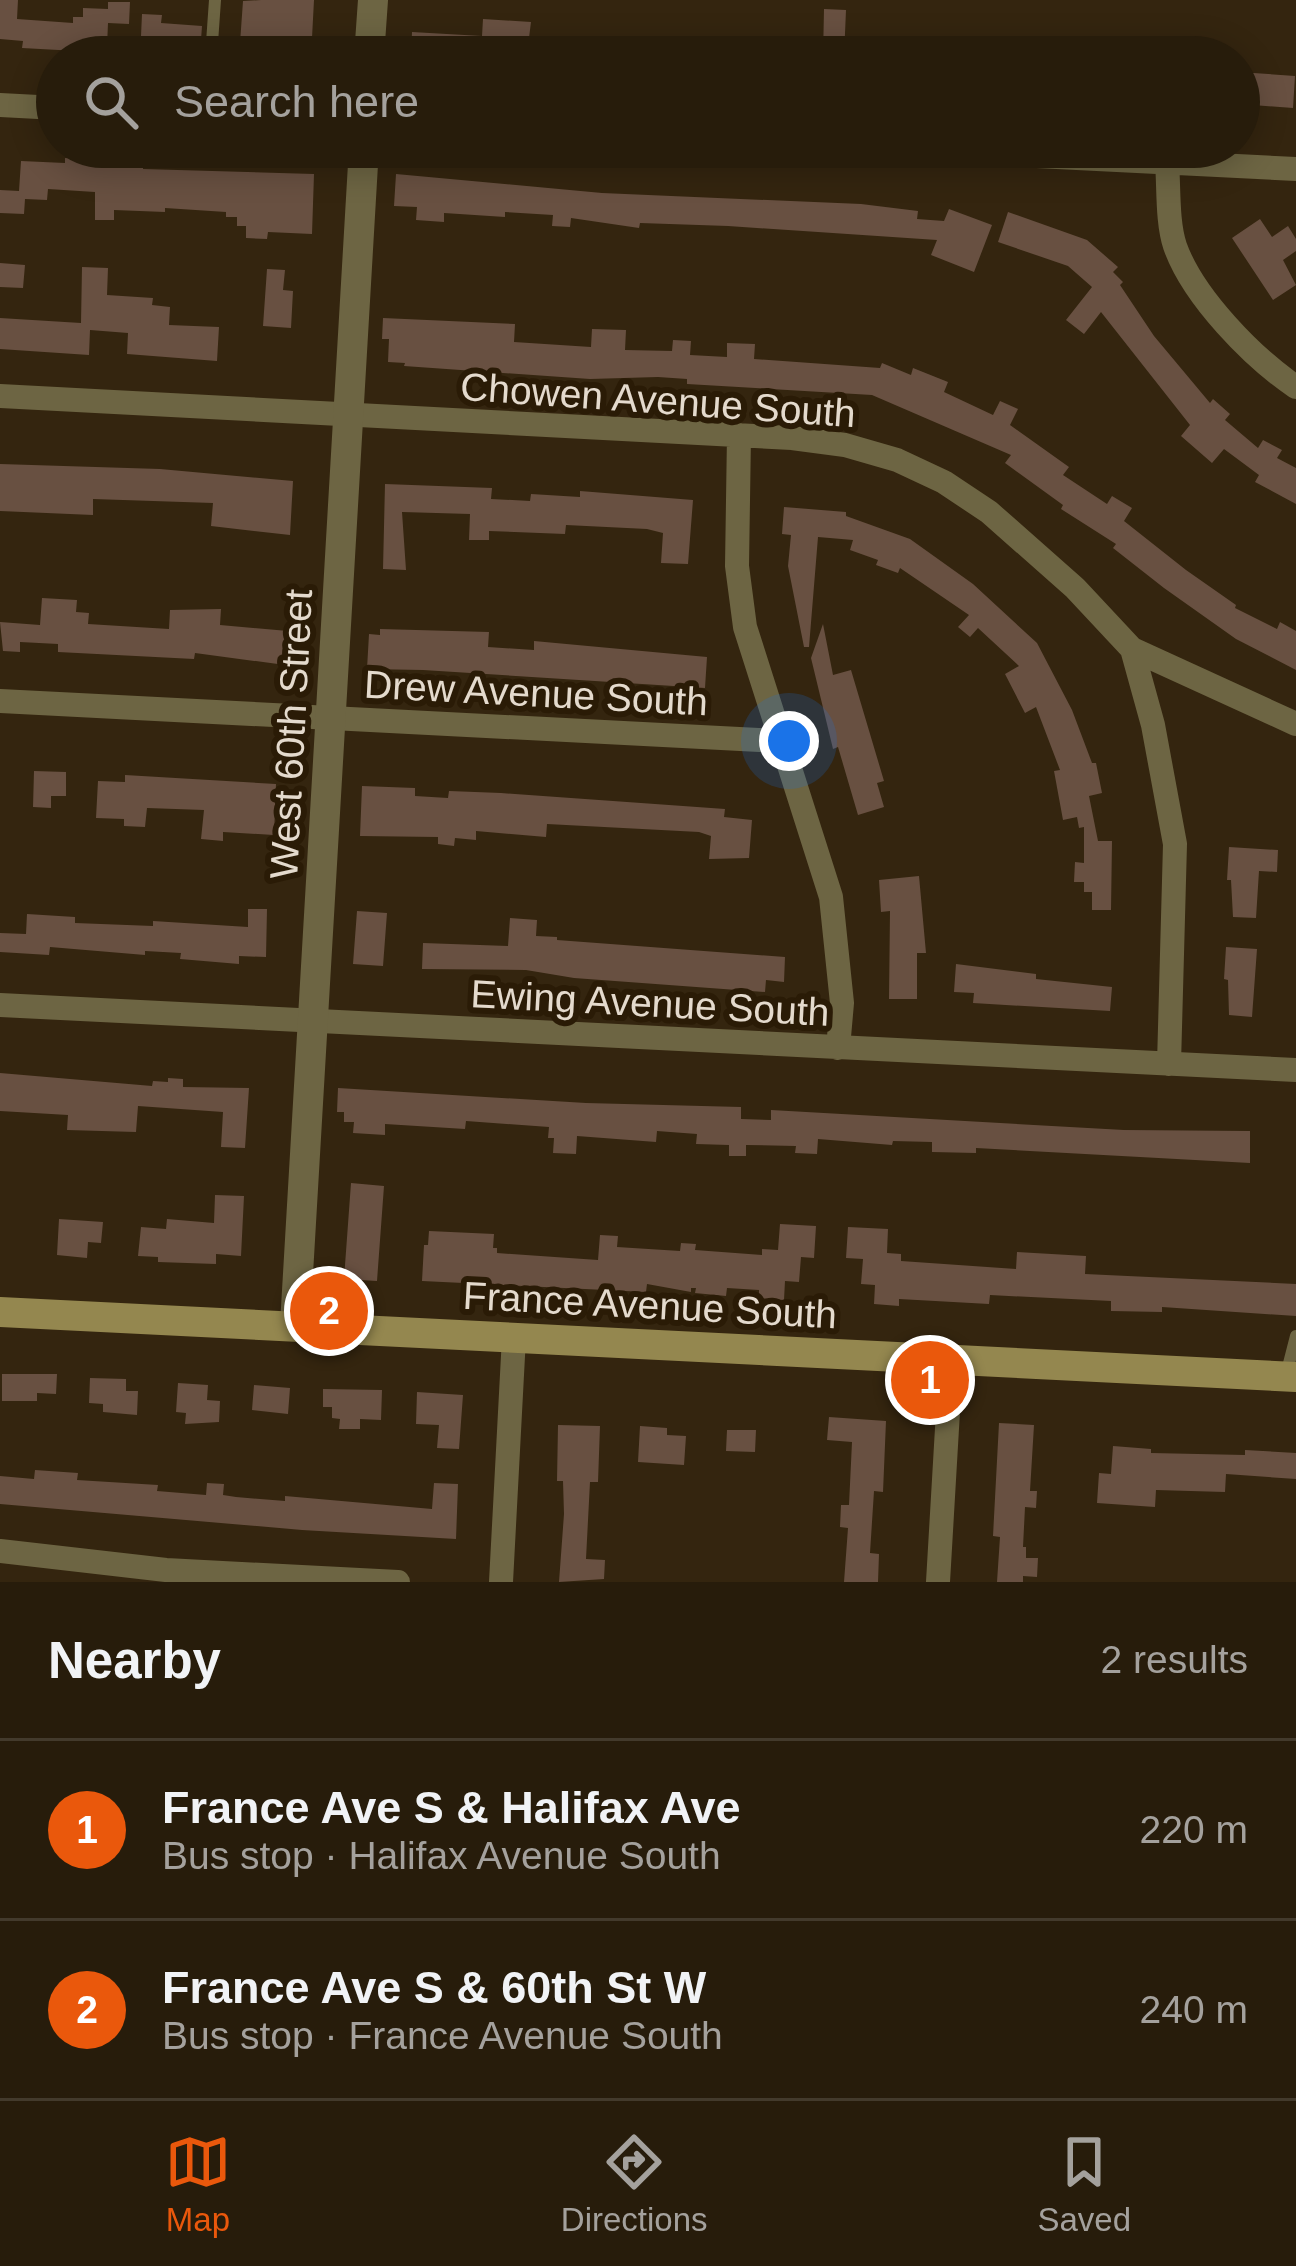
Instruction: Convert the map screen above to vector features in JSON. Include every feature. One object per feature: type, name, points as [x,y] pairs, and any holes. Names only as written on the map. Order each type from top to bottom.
[{"type":"main road","name":"France Avenue South","points":[[0,1312],[1291,1377]]},
{"type":"street","points":[[370,36],[373,0]]},
{"type":"street","points":[[0,105],[36,107]]},
{"type":"street","points":[[1260,167],[1296,169]]},
{"type":"street","name":"West 60th Street","points":[[295,1325],[363,168]]},
{"type":"street","points":[[1167,168],[1174,245],[1204,296],[1242,342],[1296,387]]},
{"type":"street","name":"Chowen Avenue South","points":[[0,396],[740,435],[845,445],[897,460],[944,482],[1006,527],[1075,588],[1132,649],[1296,724]]},
{"type":"street","points":[[740,435],[736,566],[745,627],[831,897],[842,1003],[838,1048]]},
{"type":"street","points":[[1132,649],[1154,725],[1175,844],[1168,1064]]},
{"type":"street","name":"Drew Avenue South","points":[[0,701],[780,741]]},
{"type":"street","name":"Ewing Avenue South","points":[[0,1005],[1296,1070]]},
{"type":"street","points":[[501,1582],[514,1337]]},
{"type":"street","points":[[938,1582],[951,1360]]},
{"type":"street","points":[[0,1550],[166,1570],[398,1582]]},
{"type":"lane","points":[[213,36],[215,0]]},
{"type":"lane","points":[[1291,1377],[1296,1336]]},
{"type":"building","points":[[0,0],[18,0],[17,19],[73,23],[73,17],[83,17],[83,8],[108,9],[108,2],[130,2],[129,24],[108,23],[107,36],[36,36],[36,49],[22,48],[23,41],[0,39]]},
{"type":"building","points":[[314,0],[312,36],[240,36],[243,1]]},
{"type":"building","points":[[824,9],[846,10],[845,36],[823,36]]},
{"type":"building","points":[[142,14],[162,15],[161,23],[202,26],[201,36],[141,36]]},
{"type":"building","points":[[483,19],[531,22],[529,36],[482,36]]},
{"type":"building","points":[[412,32],[482,36],[412,36]]},
{"type":"building","points":[[1260,74],[1295,76],[1293,108],[1260,106]]},
{"type":"building","points":[[21,161],[36,162],[36,168],[314,174],[312,234],[268,232],[267,239],[246,238],[246,226],[237,226],[237,217],[226,217],[226,212],[165,208],[165,212],[114,210],[114,220],[95,220],[95,192],[48,189],[47,200],[25,199],[24,214],[0,213],[0,190],[19,191]]},
{"type":"building","points":[[396,174],[602,193],[861,204],[918,211],[917,219],[944,221],[949,209],[992,225],[974,272],[931,255],[937,240],[728,226],[640,223],[639,228],[571,218],[570,227],[552,226],[553,215],[505,212],[505,217],[444,213],[444,222],[416,220],[417,207],[394,206]]},
{"type":"building","points":[[1008,212],[1087,240],[1118,267],[1113,272],[1154,336],[1210,403],[1213,399],[1230,414],[1225,420],[1258,448],[1263,440],[1282,450],[1277,458],[1296,468],[1296,504],[1255,482],[1259,475],[1224,449],[1212,463],[1181,436],[1190,425],[1101,312],[1084,334],[1066,320],[1092,287],[1068,266],[998,242]]},
{"type":"building","points":[[1260,219],[1272,237],[1288,226],[1296,239],[1296,251],[1283,260],[1296,285],[1273,300],[1232,238]]},
{"type":"building","points":[[0,263],[25,265],[23,288],[0,287]]},
{"type":"building","points":[[82,267],[108,268],[107,295],[153,298],[152,305],[170,307],[169,325],[219,327],[217,361],[127,354],[128,333],[90,330],[89,355],[0,349],[0,318],[81,323]]},
{"type":"building","points":[[267,269],[285,270],[283,290],[293,291],[291,328],[263,326]]},
{"type":"building","points":[[383,318],[515,324],[514,342],[591,347],[592,329],[626,330],[625,350],[672,351],[673,340],[691,341],[690,355],[727,357],[727,343],[755,344],[754,359],[880,368],[882,363],[911,375],[913,368],[948,382],[944,392],[993,415],[1000,401],[1018,409],[1010,425],[1069,467],[1063,475],[1107,504],[1112,496],[1132,508],[1124,521],[1235,608],[1277,629],[1280,622],[1296,631],[1296,670],[1236,639],[1164,588],[1113,548],[1116,544],[1061,509],[1063,505],[1005,463],[1011,455],[872,395],[687,384],[687,379],[658,377],[590,379],[404,366],[388,362]]},
{"type":"building","points":[[0,464],[160,469],[293,481],[290,535],[211,526],[213,503],[93,499],[93,515],[0,511]]},
{"type":"building","points":[[385,484],[492,488],[491,499],[530,501],[531,494],[580,497],[580,491],[693,500],[688,564],[661,563],[663,533],[647,529],[566,525],[565,534],[489,531],[489,540],[469,540],[470,514],[402,512],[406,570],[383,569]]},
{"type":"building","points":[[784,507],[846,512],[846,516],[910,539],[973,584],[1037,643],[1096,763],[1102,793],[1089,796],[1098,841],[1112,841],[1111,910],[1092,910],[1092,892],[1084,892],[1084,882],[1074,882],[1075,862],[1084,863],[1084,827],[1079,828],[1077,817],[1063,820],[1054,771],[1060,770],[1036,707],[1025,713],[1005,674],[1019,666],[978,628],[970,637],[958,627],[969,615],[900,568],[898,573],[850,550],[853,540],[818,537],[809,647],[804,647],[788,566],[791,535],[782,534]]},
{"type":"building","points":[[42,598],[77,600],[76,612],[89,613],[88,624],[169,629],[170,610],[221,609],[220,625],[288,631],[285,665],[195,653],[194,659],[58,652],[58,644],[20,642],[20,652],[3,651],[0,622],[40,625]]},
{"type":"building","points":[[823,624],[833,675],[851,670],[884,781],[877,783],[884,807],[858,815],[838,747],[833,749],[811,658]]},
{"type":"building","points":[[380,629],[489,632],[488,647],[534,650],[534,641],[707,657],[705,688],[367,669],[369,634],[380,635]]},
{"type":"building","points":[[34,771],[66,772],[66,796],[51,796],[51,808],[33,807]]},
{"type":"building","points":[[125,775],[276,784],[274,835],[223,832],[223,841],[201,839],[204,810],[147,808],[145,827],[124,826],[124,819],[96,818],[98,781],[125,782]]},
{"type":"building","points":[[362,786],[415,788],[415,796],[448,798],[449,791],[501,793],[725,809],[724,817],[752,820],[749,858],[709,859],[711,836],[699,832],[547,824],[546,837],[476,831],[476,840],[455,838],[454,846],[438,844],[438,837],[360,836]]},
{"type":"building","points":[[1229,847],[1278,850],[1277,872],[1259,871],[1256,918],[1233,917],[1231,880],[1227,880]]},
{"type":"building","points":[[919,876],[926,953],[917,953],[917,999],[889,999],[890,911],[881,912],[879,880]]},
{"type":"building","points":[[248,909],[267,909],[266,957],[239,956],[239,964],[145,951],[145,955],[50,947],[49,955],[0,952],[0,933],[26,934],[27,914],[75,917],[75,923],[153,926],[153,921],[248,927]]},
{"type":"building","points":[[357,911],[387,913],[383,966],[353,964]]},
{"type":"building","points":[[510,918],[537,920],[536,936],[557,940],[785,957],[784,982],[766,980],[765,992],[526,970],[422,969],[423,943],[508,946]]},
{"type":"building","points":[[1226,947],[1257,949],[1252,1017],[1229,1015]]},
{"type":"building","points":[[956,964],[1112,987],[1110,1011],[973,1003],[974,993],[954,992]]},
{"type":"building","points":[[0,1073],[152,1086],[153,1081],[168,1082],[168,1078],[183,1079],[183,1087],[249,1088],[245,1148],[221,1147],[223,1112],[138,1106],[136,1132],[67,1130],[68,1115],[0,1111]]},
{"type":"building","points":[[338,1088],[741,1107],[741,1119],[771,1120],[771,1110],[1124,1130],[1250,1131],[1250,1163],[976,1148],[976,1153],[932,1152],[932,1142],[893,1141],[892,1145],[818,1139],[817,1154],[795,1153],[796,1146],[746,1145],[746,1156],[729,1156],[729,1145],[696,1144],[697,1134],[657,1131],[656,1142],[577,1136],[576,1154],[553,1153],[549,1127],[466,1121],[465,1129],[385,1124],[385,1135],[353,1133],[354,1122],[344,1122],[344,1112],[337,1112]]},
{"type":"building","points":[[351,1183],[384,1186],[377,1281],[344,1279]]},
{"type":"building","points":[[215,1195],[244,1196],[241,1256],[216,1254],[216,1264],[158,1262],[158,1257],[138,1256],[141,1227],[166,1229],[167,1219],[214,1223]]},
{"type":"building","points":[[59,1219],[103,1222],[101,1243],[88,1242],[87,1258],[57,1255]]},
{"type":"building","points":[[780,1224],[816,1226],[814,1258],[801,1257],[799,1282],[785,1281],[784,1300],[759,1298],[759,1290],[727,1288],[726,1296],[647,1284],[646,1292],[422,1281],[429,1231],[494,1234],[497,1253],[598,1260],[600,1235],[618,1236],[617,1247],[680,1251],[681,1243],[696,1244],[695,1250],[762,1255],[762,1249],[778,1250]]},
{"type":"building","points":[[848,1227],[888,1229],[887,1253],[901,1254],[901,1261],[1016,1269],[1017,1252],[1086,1256],[1085,1274],[1296,1284],[1296,1316],[1162,1307],[1162,1312],[1111,1311],[1111,1301],[990,1295],[989,1304],[899,1299],[899,1306],[874,1304],[875,1285],[861,1284],[863,1259],[846,1258]]},
{"type":"building","points":[[2,1374],[57,1374],[56,1394],[37,1393],[37,1401],[2,1401]]},
{"type":"building","points":[[90,1378],[126,1379],[126,1391],[138,1391],[137,1415],[103,1412],[103,1404],[89,1403]]},
{"type":"building","points":[[178,1383],[208,1385],[207,1400],[220,1401],[219,1422],[185,1424],[186,1413],[176,1412]]},
{"type":"building","points":[[254,1385],[290,1388],[288,1414],[252,1410]]},
{"type":"building","points":[[323,1389],[382,1390],[381,1420],[360,1419],[360,1429],[339,1429],[340,1419],[332,1418],[332,1407],[323,1407]]},
{"type":"building","points":[[417,1392],[463,1395],[459,1449],[437,1448],[439,1425],[416,1424]]},
{"type":"building","points":[[829,1417],[886,1421],[883,1492],[874,1491],[870,1553],[879,1554],[878,1582],[844,1582],[848,1528],[840,1527],[841,1505],[849,1505],[852,1442],[827,1440]]},
{"type":"building","points":[[999,1423],[1034,1425],[1030,1491],[1037,1491],[1036,1508],[1025,1507],[1023,1547],[1026,1558],[1038,1558],[1037,1577],[1023,1576],[1023,1582],[997,1582],[1000,1537],[993,1536]]},
{"type":"building","points":[[558,1425],[600,1426],[598,1482],[590,1482],[586,1559],[605,1560],[604,1579],[559,1582],[564,1514],[563,1481],[557,1481]]},
{"type":"building","points":[[640,1426],[667,1428],[667,1435],[686,1436],[684,1465],[638,1462]]},
{"type":"building","points":[[727,1430],[756,1430],[755,1452],[726,1451]]},
{"type":"building","points":[[1113,1446],[1151,1449],[1151,1453],[1296,1453],[1296,1479],[1226,1474],[1225,1492],[1156,1490],[1155,1507],[1097,1503],[1099,1473],[1111,1474]]},
{"type":"building","points":[[35,1470],[78,1473],[77,1480],[158,1485],[157,1491],[206,1495],[207,1483],[224,1484],[223,1495],[236,1497],[285,1501],[285,1496],[432,1509],[434,1483],[458,1484],[456,1539],[0,1504],[0,1476],[34,1479]]},
{"type":"place","name":"France Ave S & 60th St W","points":[[329,1311]]},
{"type":"place","name":"France Ave S & Halifax Ave","points":[[930,1380]]}]
